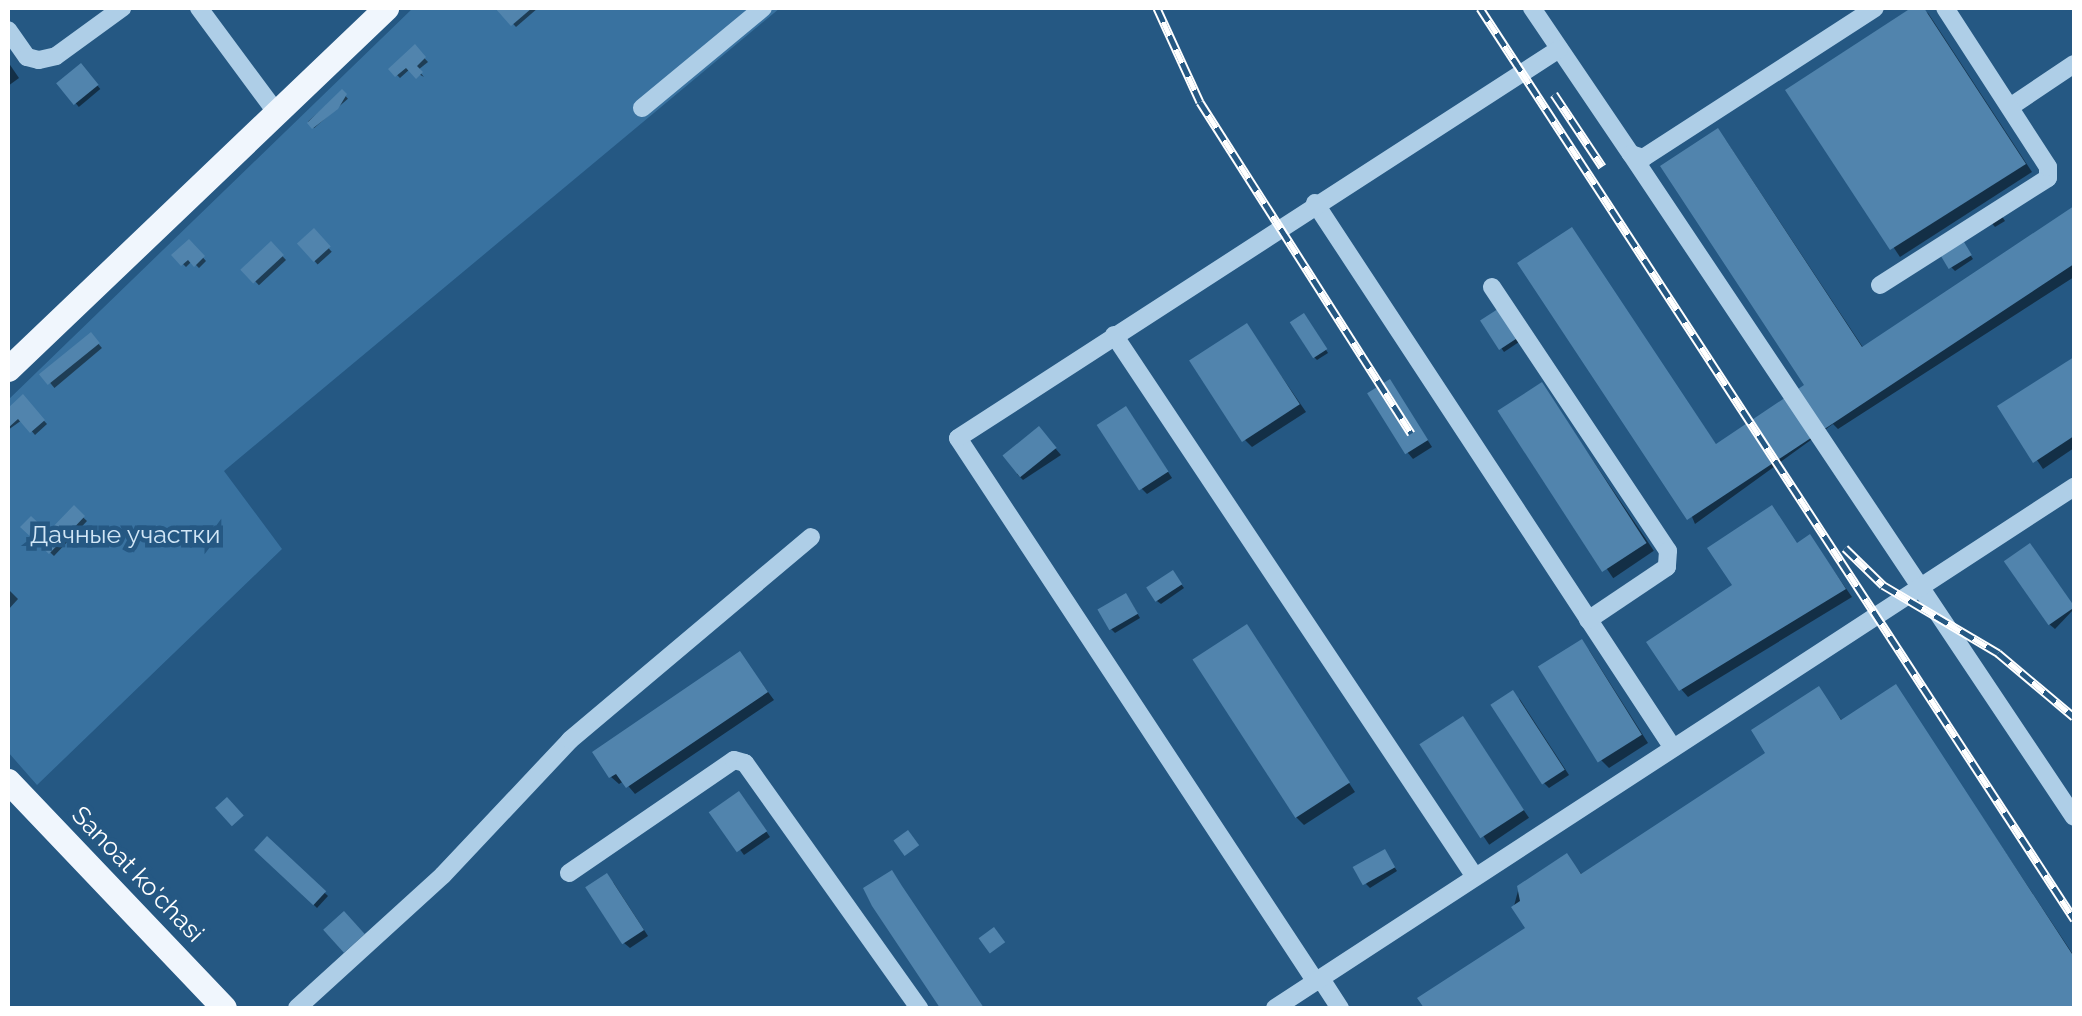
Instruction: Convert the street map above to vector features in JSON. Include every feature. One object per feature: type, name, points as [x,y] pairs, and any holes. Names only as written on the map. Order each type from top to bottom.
[{"type":"main road","points":[[8,369],[386,8]]},
{"type":"main road","name":"Sanoat ko'chasi","points":[[8,781],[224,1008]]},
{"type":"street","points":[[8,30],[28,57],[39,60],[56,56],[122,8]]},
{"type":"street","points":[[199,8],[276,112]]},
{"type":"street","points":[[642,108],[763,8]]},
{"type":"street","points":[[1532,8],[2074,817]]},
{"type":"street","points":[[1631,154],[1643,158],[1874,8]]},
{"type":"street","points":[[1880,285],[2048,178],[2010,107],[1945,8]]},
{"type":"street","points":[[1340,1008],[958,438],[1315,203],[1559,49]]},
{"type":"street","points":[[2010,107],[2074,64]]},
{"type":"street","points":[[1315,203],[1673,748]]},
{"type":"street","points":[[1492,287],[1668,551],[1667,566],[1588,620]]},
{"type":"street","points":[[1114,335],[1475,878]]},
{"type":"street","points":[[1275,1008],[2074,487]]},
{"type":"street","points":[[297,1008],[443,874],[570,740],[812,537]]},
{"type":"street","points":[[569,873],[734,760],[746,763],[919,1008]]},
{"type":"green space","name":"Дачные участки","points":[[413,8],[780,8],[224,471],[282,549],[37,785],[8,752],[8,400]]},
{"type":"building","points":[[495,8],[532,8],[511,26]]},
{"type":"building","points":[[1911,8],[1924,8],[2026,164],[1890,250],[1785,90]]},
{"type":"building","points":[[415,44],[426,57],[417,66],[423,72],[416,79],[406,68],[395,77],[388,69]]},
{"type":"building","points":[[81,63],[99,85],[74,105],[56,83]]},
{"type":"building","points":[[342,89],[347,94],[338,109],[312,129],[307,123]]},
{"type":"building","points":[[1718,128],[1862,347],[2074,206],[2074,264],[1687,520],[1517,263],[1572,227],[1716,444],[1804,385],[1660,166]]},
{"type":"building","points":[[314,228],[331,247],[314,262],[297,243]]},
{"type":"building","points":[[1961,237],[1972,255],[1949,269],[1938,251]]},
{"type":"building","points":[[189,239],[205,256],[194,267],[188,260],[181,266],[171,255]]},
{"type":"building","points":[[271,241],[284,255],[253,284],[240,270]]},
{"type":"building","points":[[1501,307],[1520,336],[1499,350],[1480,321]]},
{"type":"building","points":[[1304,313],[1327,349],[1313,358],[1290,322]]},
{"type":"building","points":[[1247,323],[1300,404],[1242,442],[1189,361]]},
{"type":"building","points":[[91,332],[100,343],[48,385],[39,374]]},
{"type":"building","points":[[2074,357],[2074,436],[2033,463],[1997,406]]},
{"type":"building","points":[[1390,379],[1428,440],[1405,454],[1367,393]]},
{"type":"building","points":[[1542,382],[1647,543],[1602,572],[1498,411]]},
{"type":"building","points":[[23,394],[45,420],[30,433],[18,419],[8,428],[8,408]]},
{"type":"building","points":[[1126,406],[1168,471],[1139,490],[1097,425]]},
{"type":"building","points":[[1039,426],[1057,448],[1020,477],[1002,456]]},
{"type":"building","points":[[74,505],[85,516],[49,554],[20,527],[31,516],[48,532]]},
{"type":"building","points":[[1772,505],[1797,543],[1810,534],[1846,589],[1679,691],[1646,642],[1732,585],[1707,548]]},
{"type":"building","points":[[2030,543],[2074,606],[2049,625],[2004,561]]},
{"type":"building","points":[[1173,570],[1182,584],[1155,602],[1146,587]]},
{"type":"building","points":[[1126,593],[1138,614],[1109,630],[1097,610]]},
{"type":"building","points":[[1247,624],[1350,783],[1295,818],[1192,659]]},
{"type":"building","points":[[1582,639],[1642,735],[1598,762],[1538,667]]},
{"type":"building","points":[[740,651],[768,692],[626,788],[616,774],[609,778],[592,752]]},
{"type":"building","points":[[1896,684],[2074,957],[2074,1008],[1424,1008],[1417,998],[1525,928],[1511,907],[1520,901],[1517,886],[1567,853],[1581,874],[1765,753],[1751,730],[1819,686],[1841,720]]},
{"type":"building","points":[[1513,690],[1565,770],[1542,784],[1490,705]]},
{"type":"building","points":[[1463,716],[1524,810],[1480,838],[1419,744]]},
{"type":"building","points":[[739,791],[767,831],[737,852],[709,812]]},
{"type":"building","points":[[227,797],[244,816],[232,826],[215,808]]},
{"type":"building","points":[[908,830],[919,845],[905,856],[893,841]]},
{"type":"building","points":[[267,836],[326,891],[313,905],[254,850]]},
{"type":"building","points":[[1385,849],[1395,867],[1363,885],[1353,867]]},
{"type":"building","points":[[892,870],[984,1008],[940,1008],[872,906],[863,888]]},
{"type":"building","points":[[607,873],[644,930],[622,944],[585,887]]},
{"type":"building","points":[[344,911],[365,934],[344,953],[323,930]]},
{"type":"building","points":[[994,927],[1005,942],[990,954],[979,938]]},
{"type":"railway","points":[[1157,8],[1200,102],[1411,433]]},
{"type":"railway","points":[[1480,8],[2074,919]]},
{"type":"railway","points":[[1554,94],[1602,166]]},
{"type":"railway","points":[[1845,548],[1883,585],[1998,653],[2074,717]]}]
